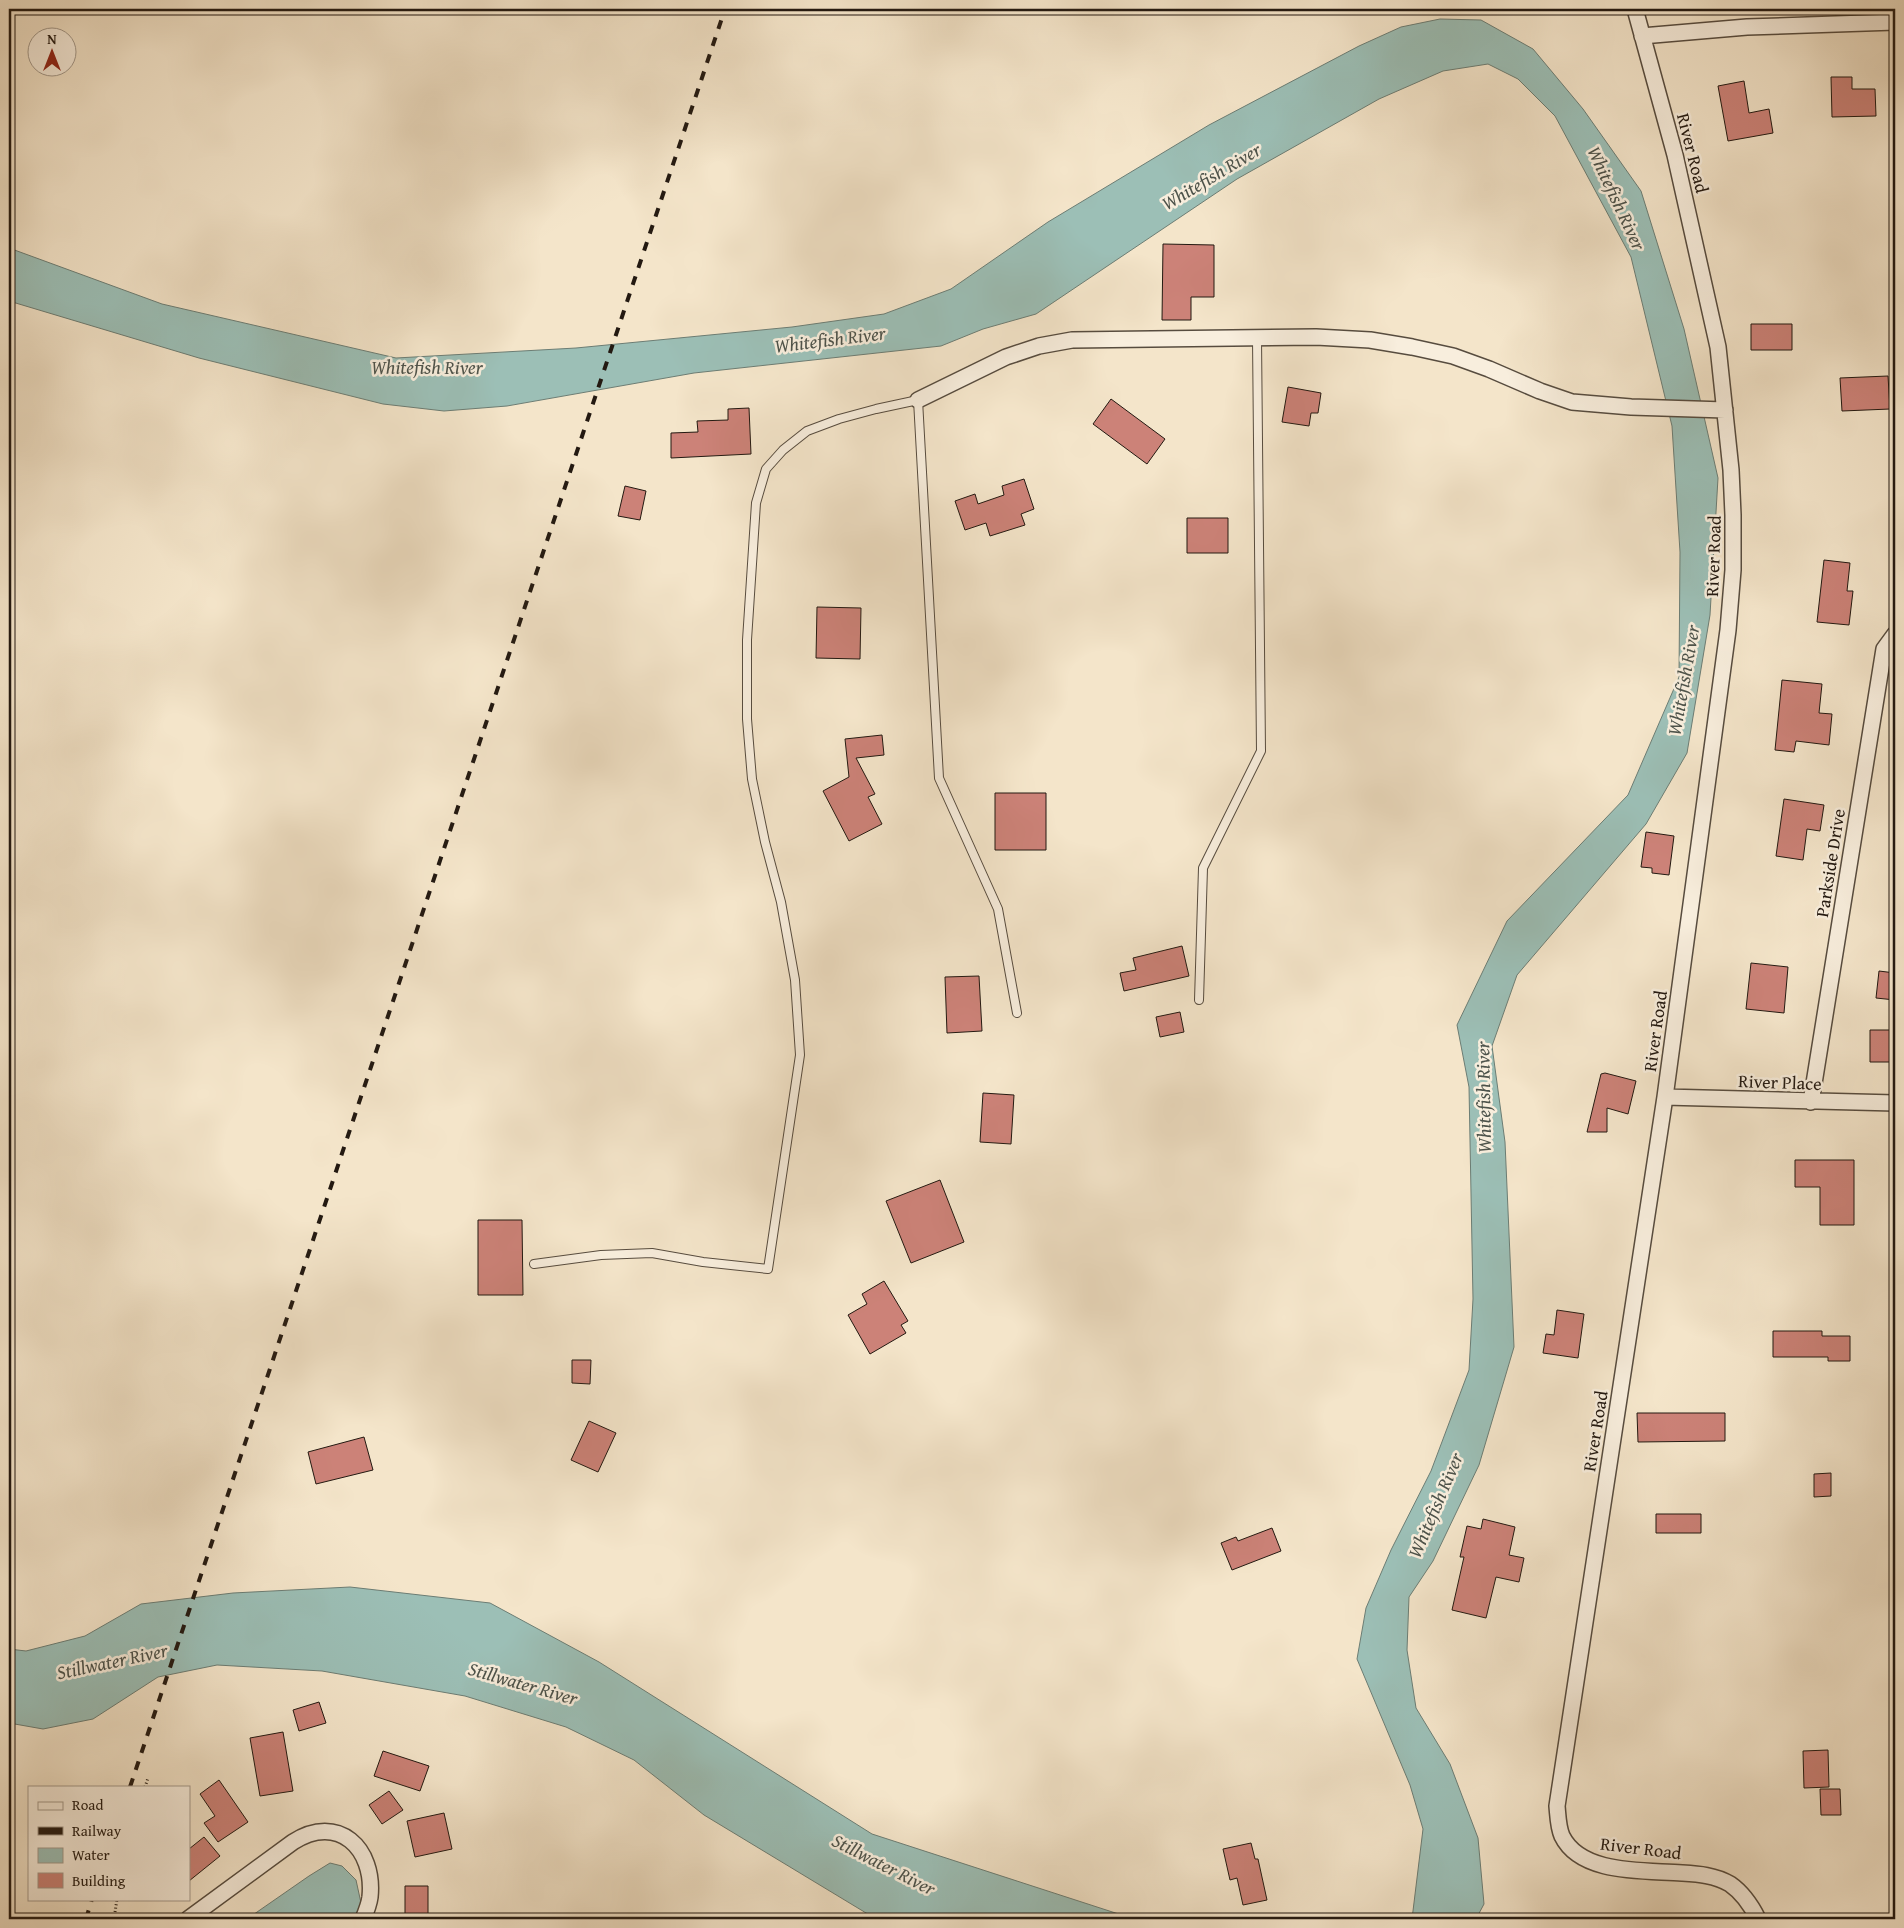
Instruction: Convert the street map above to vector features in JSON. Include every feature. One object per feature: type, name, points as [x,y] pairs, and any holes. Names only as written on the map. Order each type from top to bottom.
[{"type":"street","name":"River Road","points":[[1635,9],[1675,155],[1718,347],[1733,515],[1733,570],[1728,630],[1665,1097],[1559,1788],[1558,1822],[1562,1836],[1571,1849],[1583,1858],[1614,1868],[1699,1874],[1714,1877],[1729,1883],[1742,1894],[1752,1906],[1758,1919]]},
{"type":"street","points":[[1642,36],[1747,27],[1895,22]]},
{"type":"street","points":[[918,400],[1006,357],[1047,344],[1072,340],[1316,337],[1370,340],[1453,356],[1572,402],[1630,407],[1725,410]]},
{"type":"street","name":"Parkside Drive","points":[[1810,1102],[1884,649],[1895,634]]},
{"type":"street","name":"River Place","points":[[1665,1097],[1895,1103]]},
{"type":"street","points":[[188,1919],[292,1842],[310,1833],[327,1831],[346,1837],[364,1859],[370,1890],[363,1919]]},
{"type":"lane","points":[[1199,1000],[1203,868],[1261,751],[1257,338]]},
{"type":"lane","points":[[534,1264],[601,1255],[652,1253],[703,1262],[768,1269],[800,1055],[795,980],[781,902],[765,842],[752,779],[748,729],[747,640],[756,503],[766,469],[783,450],[807,431],[876,408],[918,400],[939,778],[998,909],[1017,1013]]},
{"type":"path","points":[[145,1786],[148,1778]]},
{"type":"path","points":[[114,1919],[117,1900]]},
{"type":"water","name":"Whitefish River","points":[[1440,19],[1481,20],[1533,49],[1583,109],[1641,191],[1684,329],[1718,478],[1710,615],[1687,753],[1646,824],[1517,975],[1492,1046],[1505,1142],[1514,1347],[1479,1465],[1433,1561],[1409,1597],[1407,1650],[1416,1708],[1450,1764],[1478,1838],[1484,1904],[1476,1919],[1412,1919],[1423,1829],[1410,1785],[1357,1659],[1366,1608],[1391,1550],[1431,1471],[1469,1370],[1473,1299],[1469,1087],[1457,1025],[1507,921],[1628,795],[1679,677],[1680,552],[1672,426],[1631,257],[1555,116],[1518,79],[1488,64],[1443,71],[1379,99],[1237,179],[1036,314],[983,329],[941,346],[694,373],[507,406],[444,411],[383,404],[199,358],[9,301],[9,248],[162,304],[396,358],[576,348],[792,327],[884,314],[951,289],[1048,222],[1209,125],[1359,46],[1401,27]]},
{"type":"water","name":"Stillwater River","points":[[350,1587],[490,1603],[599,1662],[872,1834],[1134,1919],[876,1919],[704,1815],[634,1760],[566,1727],[465,1696],[322,1671],[217,1665],[158,1677],[93,1719],[43,1729],[9,1723],[9,1649],[26,1651],[85,1636],[141,1604],[233,1593]]},
{"type":"water","points":[[330,1863],[342,1866],[356,1880],[361,1903],[356,1919],[247,1919],[309,1876]]},
{"type":"building","points":[[1831,77],[1852,77],[1852,89],[1875,89],[1876,116],[1832,117]]},
{"type":"building","points":[[1744,81],[1749,113],[1769,109],[1773,133],[1728,141],[1718,86]]},
{"type":"building","points":[[1163,244],[1214,245],[1214,297],[1191,297],[1191,320],[1162,320]]},
{"type":"building","points":[[1751,324],[1792,324],[1792,350],[1751,350]]},
{"type":"building","points":[[1888,376],[1890,409],[1842,411],[1840,378]]},
{"type":"building","points":[[1288,387],[1321,393],[1318,413],[1311,413],[1309,426],[1282,422]]},
{"type":"building","points":[[1111,399],[1165,439],[1147,464],[1093,424]]},
{"type":"building","points":[[749,408],[751,454],[671,458],[671,433],[698,432],[697,421],[728,420],[728,409]]},
{"type":"building","points":[[1024,479],[1034,509],[1021,514],[1025,525],[990,536],[986,523],[965,530],[955,501],[975,494],[978,504],[1004,495],[1002,486]]},
{"type":"building","points":[[625,486],[646,491],[640,520],[618,516]]},
{"type":"building","points":[[1187,518],[1228,518],[1228,553],[1187,553]]},
{"type":"building","points":[[1824,560],[1850,563],[1847,591],[1853,591],[1849,625],[1817,622]]},
{"type":"building","points":[[817,607],[861,608],[860,659],[816,658]]},
{"type":"building","points":[[1782,680],[1822,684],[1819,713],[1832,714],[1829,745],[1796,741],[1794,752],[1775,750]]},
{"type":"building","points":[[882,735],[884,755],[856,758],[875,794],[868,797],[882,824],[849,841],[823,791],[849,777],[845,739]]},
{"type":"building","points":[[995,793],[1046,793],[1046,850],[995,850]]},
{"type":"building","points":[[1784,799],[1824,805],[1820,831],[1807,829],[1803,860],[1776,856]]},
{"type":"building","points":[[1646,832],[1674,836],[1669,875],[1652,873],[1652,868],[1641,867]]},
{"type":"building","points":[[1182,946],[1189,976],[1124,991],[1120,973],[1136,970],[1133,958]]},
{"type":"building","points":[[1751,963],[1788,967],[1784,1013],[1746,1009]]},
{"type":"building","points":[[1879,971],[1895,973],[1895,1000],[1876,998]]},
{"type":"building","points":[[979,976],[982,1031],[947,1033],[945,977]]},
{"type":"building","points":[[1180,1012],[1184,1032],[1160,1037],[1156,1017]]},
{"type":"building","points":[[1870,1030],[1895,1030],[1895,1062],[1870,1062]]},
{"type":"building","points":[[1605,1073],[1636,1081],[1628,1114],[1607,1108],[1607,1132],[1587,1132],[1601,1074]]},
{"type":"building","points":[[983,1093],[1014,1095],[1011,1144],[980,1142]]},
{"type":"building","points":[[1795,1160],[1854,1160],[1854,1225],[1820,1225],[1820,1187],[1795,1187]]},
{"type":"building","points":[[940,1180],[964,1242],[911,1263],[886,1201]]},
{"type":"building","points":[[478,1220],[522,1220],[523,1295],[478,1295]]},
{"type":"building","points":[[884,1281],[908,1321],[901,1325],[906,1333],[870,1354],[848,1315],[867,1304],[862,1294]]},
{"type":"building","points":[[1557,1310],[1584,1314],[1578,1358],[1543,1353],[1546,1334],[1554,1335]]},
{"type":"building","points":[[1773,1331],[1822,1331],[1822,1336],[1850,1336],[1850,1361],[1828,1361],[1828,1357],[1773,1357]]},
{"type":"building","points":[[572,1360],[591,1360],[590,1384],[572,1383]]},
{"type":"building","points":[[1637,1413],[1725,1413],[1725,1441],[1638,1442]]},
{"type":"building","points":[[589,1421],[616,1433],[598,1472],[571,1460]]},
{"type":"building","points":[[364,1437],[373,1470],[316,1484],[308,1452]]},
{"type":"building","points":[[1831,1473],[1831,1496],[1814,1497],[1814,1474]]},
{"type":"building","points":[[1656,1514],[1701,1514],[1701,1533],[1656,1533]]},
{"type":"building","points":[[1483,1519],[1515,1527],[1509,1555],[1524,1558],[1519,1582],[1496,1577],[1486,1618],[1452,1610],[1464,1557],[1460,1557],[1467,1526],[1481,1529]]},
{"type":"building","points":[[1272,1528],[1281,1551],[1232,1570],[1221,1543],[1236,1537],[1238,1541]]},
{"type":"building","points":[[319,1702],[326,1723],[299,1731],[293,1710]]},
{"type":"building","points":[[283,1732],[293,1791],[260,1796],[250,1738]]},
{"type":"building","points":[[1828,1750],[1829,1787],[1804,1788],[1803,1751]]},
{"type":"building","points":[[383,1751],[429,1766],[420,1791],[374,1776]]},
{"type":"building","points":[[219,1780],[248,1822],[218,1842],[204,1823],[215,1816],[200,1794]]},
{"type":"building","points":[[1820,1789],[1840,1789],[1841,1815],[1821,1815]]},
{"type":"building","points":[[389,1791],[403,1810],[382,1824],[369,1805]]},
{"type":"building","points":[[444,1813],[452,1849],[415,1857],[407,1821]]},
{"type":"building","points":[[204,1837],[220,1856],[190,1880],[190,1848]]},
{"type":"building","points":[[1251,1843],[1255,1859],[1258,1859],[1267,1900],[1243,1905],[1237,1878],[1230,1880],[1223,1849]]},
{"type":"building","points":[[405,1886],[428,1886],[428,1919],[405,1919]]},
{"type":"railway","points":[[130,1786],[725,9]]},
{"type":"railway","points":[[86,1919],[92,1900]]}]
